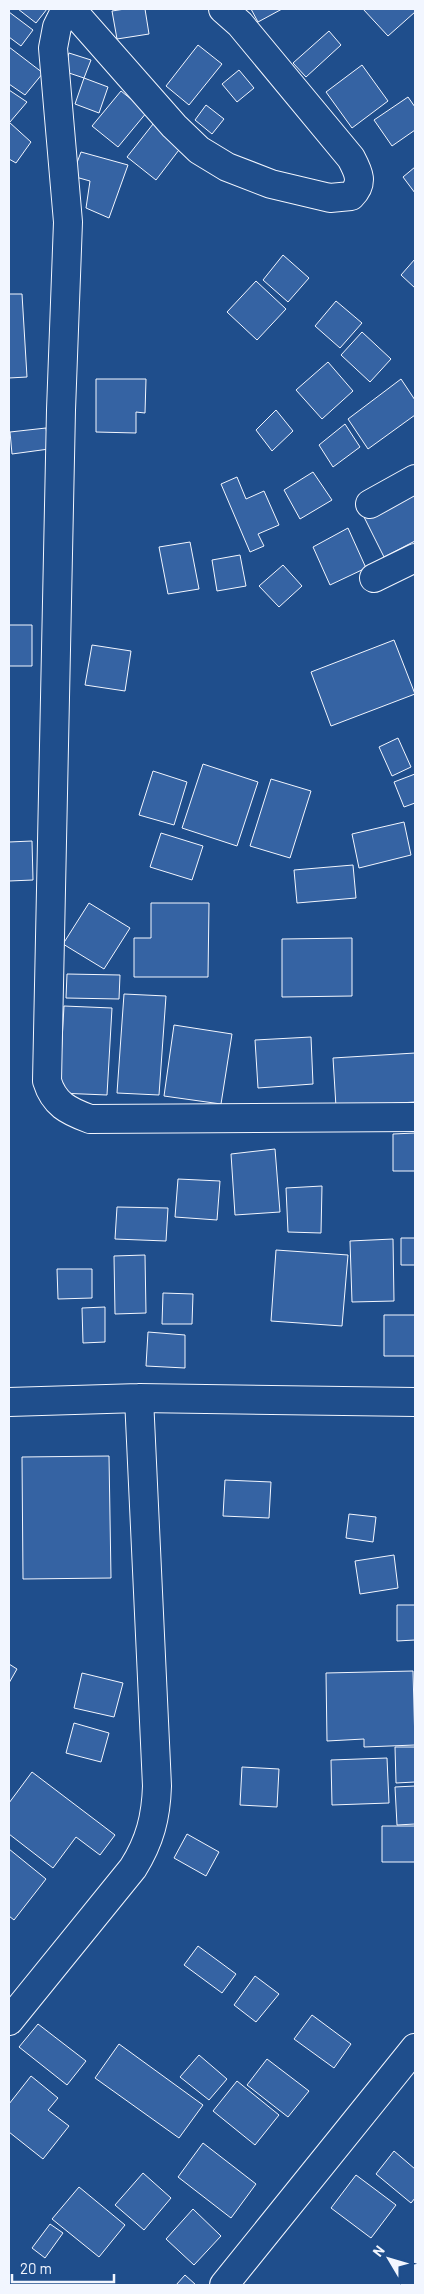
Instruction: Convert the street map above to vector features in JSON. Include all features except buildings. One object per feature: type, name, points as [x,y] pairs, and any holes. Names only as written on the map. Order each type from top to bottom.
[{"type":"street","points":[[66,9],[57,27],[53,48],[68,222],[61,430],[47,1081],[51,1094],[60,1105],[90,1119],[415,1117]]},
{"type":"street","points":[[70,9],[163,114],[199,150],[227,167],[271,184],[330,198],[351,196],[357,190],[360,182],[358,171],[351,158],[240,24],[223,9]]},
{"type":"street","points":[[370,504],[415,479]]},
{"type":"street","points":[[374,578],[415,558]]},
{"type":"street","points":[[9,1402],[140,1398],[415,1402]]},
{"type":"street","points":[[9,2021],[133,1868],[144,1851],[156,1813],[157,1786],[140,1398]]},
{"type":"street","points":[[224,2285],[415,2048]]}]
